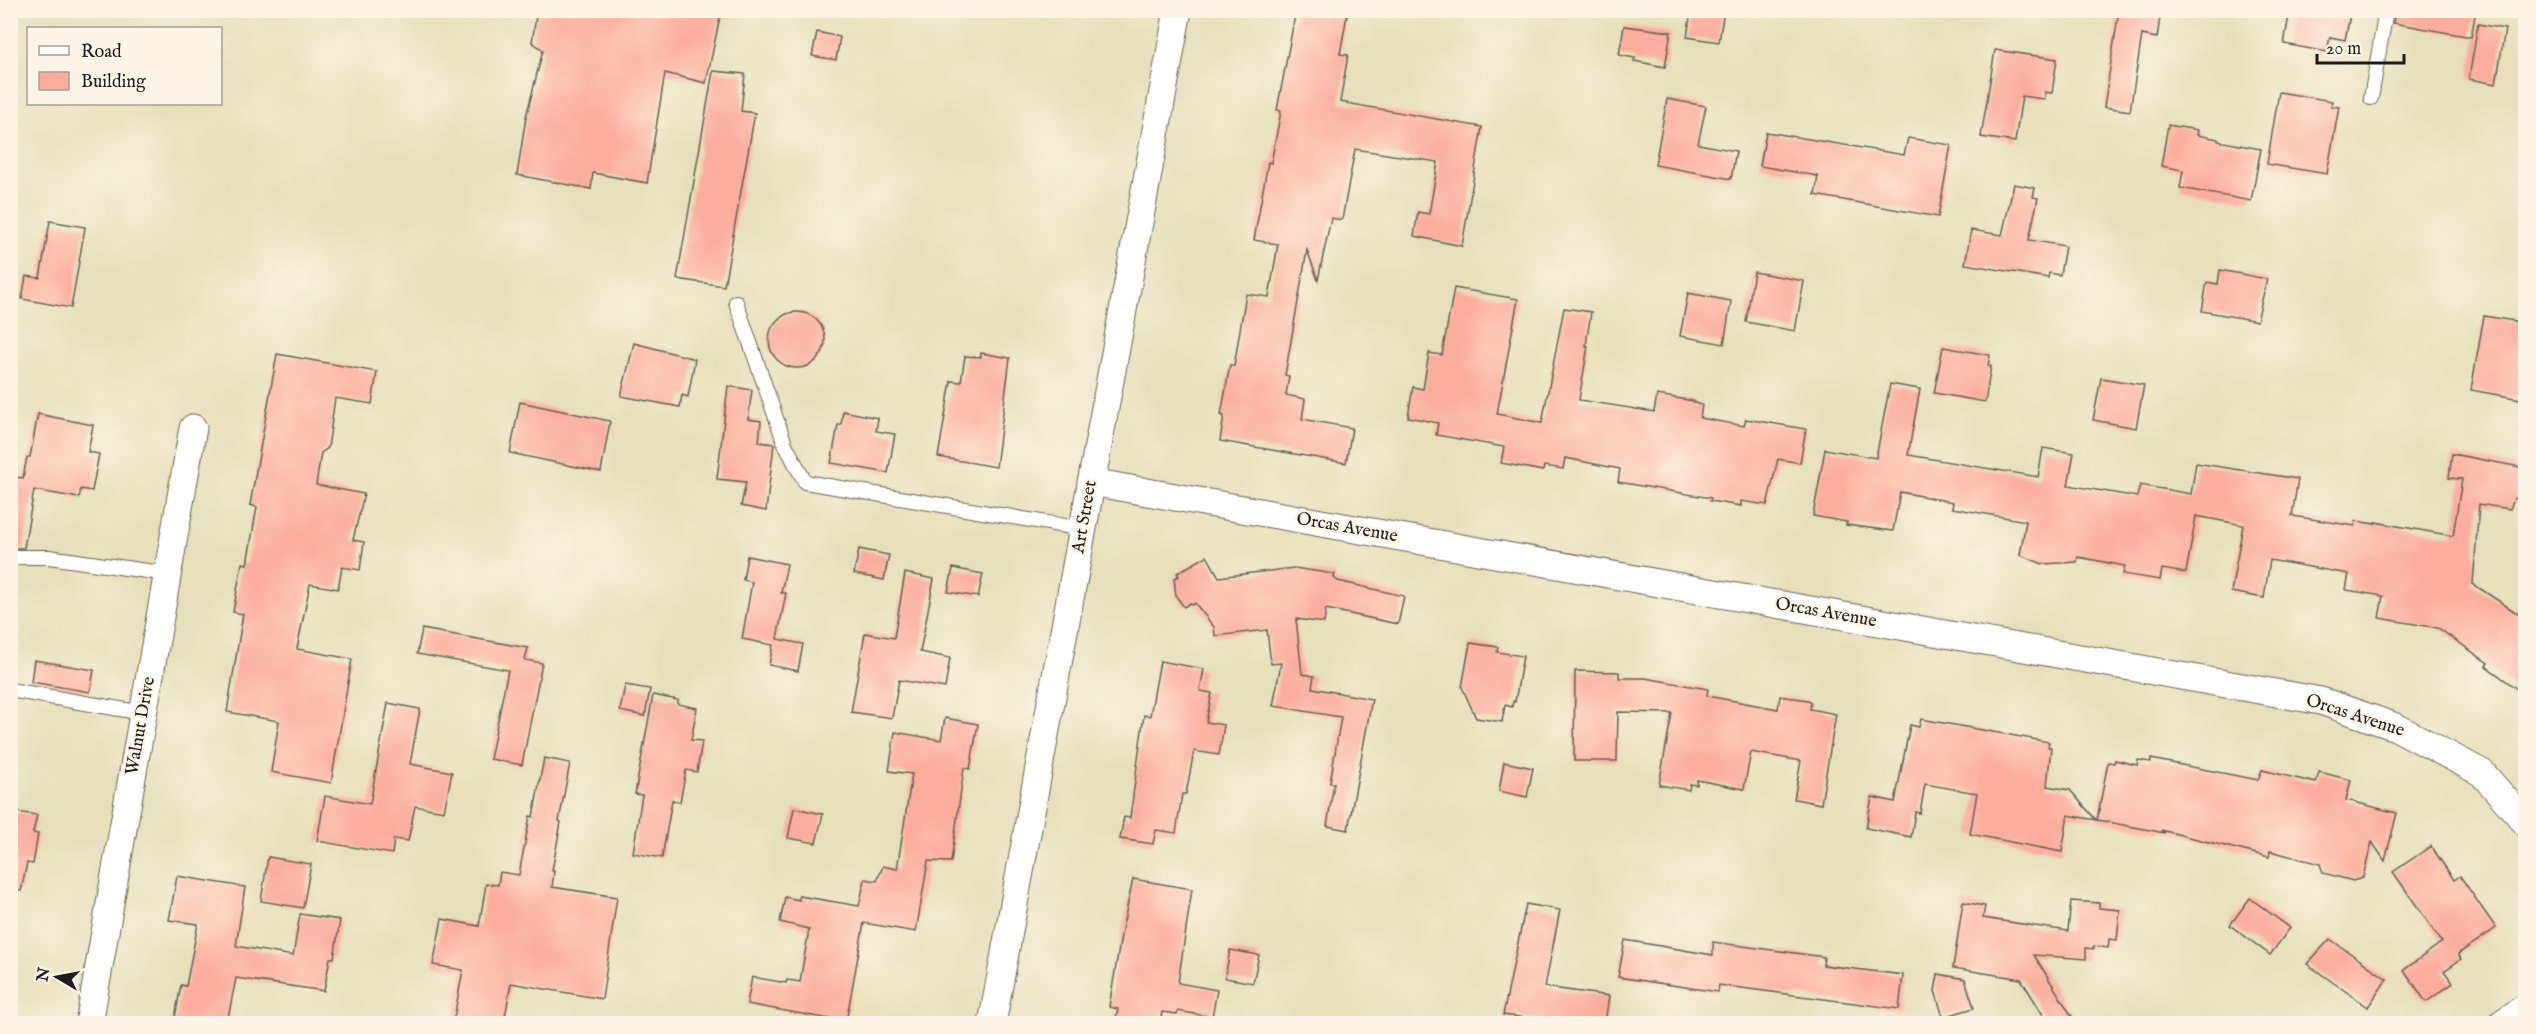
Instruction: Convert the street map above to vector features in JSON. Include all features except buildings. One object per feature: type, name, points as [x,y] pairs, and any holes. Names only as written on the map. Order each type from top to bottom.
[{"type":"street","name":"Art Street","points":[[992,1023],[1178,10]]},
{"type":"street","name":"Walnut Drive","points":[[89,1023],[193,428]]},
{"type":"street","name":"Orcas Avenue","points":[[1091,482],[2321,701],[2396,727],[2482,773],[2526,823]]},
{"type":"street","points":[[2501,1023],[2526,1006]]},
{"type":"lane","points":[[2371,98],[2386,10]]},
{"type":"lane","points":[[736,302],[785,444],[805,482],[1083,529]]},
{"type":"lane","points":[[10,557],[49,557],[168,574]]},
{"type":"lane","points":[[10,690],[143,713]]}]
